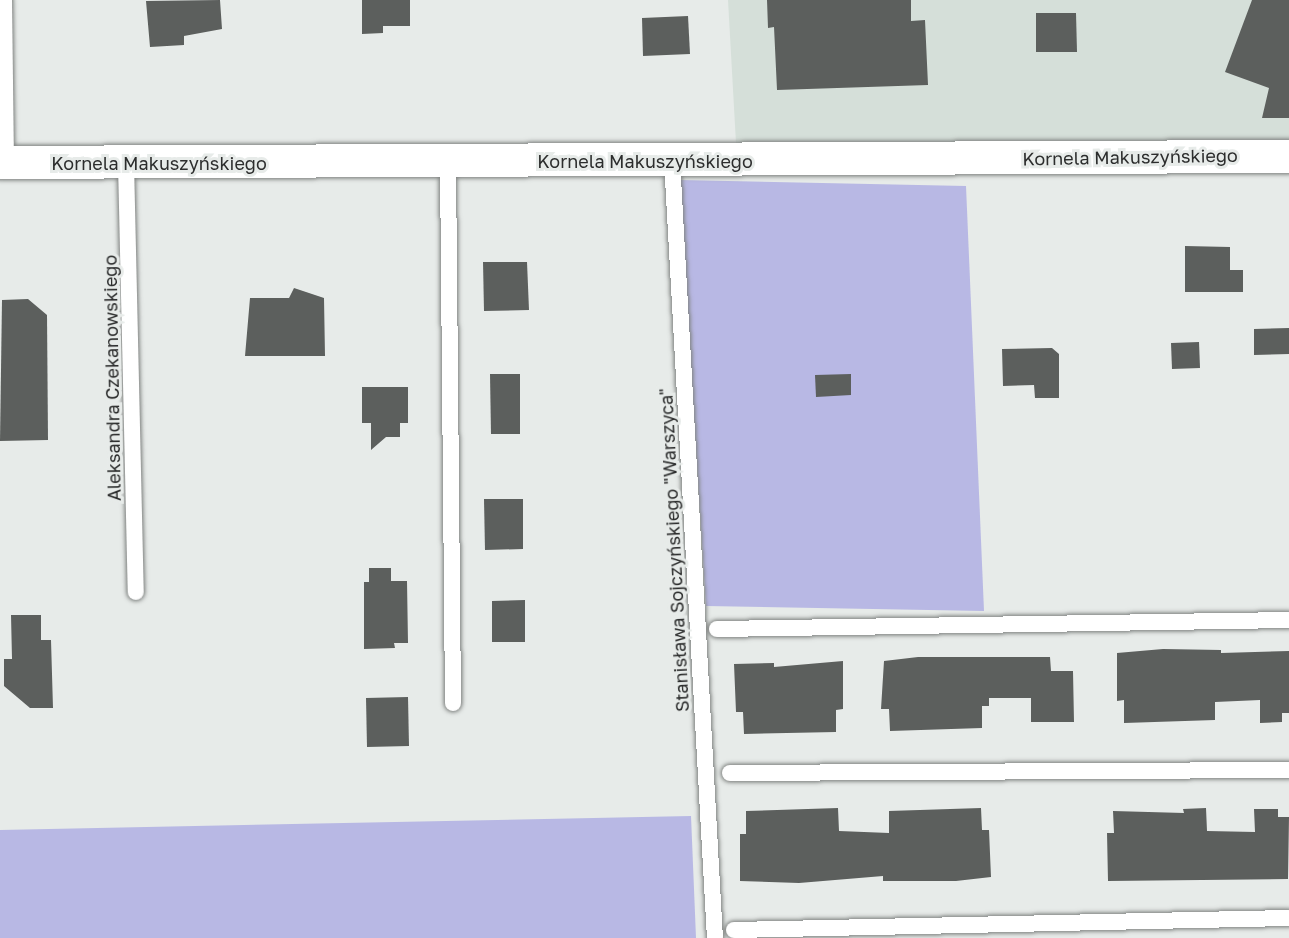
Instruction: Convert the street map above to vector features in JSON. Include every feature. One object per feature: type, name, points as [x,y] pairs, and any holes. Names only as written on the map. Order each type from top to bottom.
[{"type":"street","name":"Kornela Makuszyńskiego","points":[[3,162],[448,163],[1289,156]]},
{"type":"lane","points":[[3,162],[4,0]]},
{"type":"lane","name":"Stanisława Sojczyńskiego \"Warszyca\"","points":[[672,160],[715,938]]},
{"type":"lane","name":"Aleksandra Czekanowskiego","points":[[126,163],[136,592]]},
{"type":"lane","points":[[448,163],[453,703]]},
{"type":"lane","points":[[717,629],[1289,620]]},
{"type":"lane","points":[[730,773],[1289,770]]},
{"type":"lane","points":[[734,930],[1084,930],[1289,918]]},
{"type":"shaded area","points":[[728,0],[1289,0],[1289,156],[737,161]]},
{"type":"shaded area","points":[[679,180],[966,186],[984,611],[706,606]]},
{"type":"shaded area","points":[[691,816],[696,938],[0,938],[0,830]]},
{"type":"building","points":[[220,0],[222,29],[184,36],[184,45],[150,47],[146,1]]},
{"type":"building","points":[[362,0],[410,0],[410,26],[383,26],[383,33],[362,34]]},
{"type":"building","points":[[767,0],[911,0],[911,21],[925,20],[928,85],[777,90],[774,27],[768,28]]},
{"type":"building","points":[[1252,0],[1289,0],[1289,118],[1262,118],[1269,88],[1225,72]]},
{"type":"building","points":[[1036,13],[1076,13],[1077,52],[1036,52]]},
{"type":"building","points":[[688,16],[690,54],[643,56],[642,18]]},
{"type":"building","points":[[1185,246],[1230,247],[1230,270],[1243,270],[1243,292],[1185,292]]},
{"type":"building","points":[[483,262],[527,262],[529,310],[484,311]]},
{"type":"building","points":[[294,288],[324,298],[325,356],[245,356],[250,298],[289,298]]},
{"type":"building","points":[[28,299],[47,315],[48,440],[0,441],[2,300]]},
{"type":"building","points":[[1289,328],[1289,354],[1254,355],[1254,329]]},
{"type":"building","points":[[1199,342],[1200,368],[1172,369],[1171,343]]},
{"type":"building","points":[[1052,348],[1059,354],[1059,398],[1035,398],[1034,385],[1003,386],[1002,349]]},
{"type":"building","points":[[490,374],[520,374],[520,434],[491,434]]},
{"type":"building","points":[[851,374],[851,395],[816,397],[815,375]]},
{"type":"building","points":[[362,387],[408,387],[408,423],[400,423],[400,437],[386,437],[371,450],[371,423],[362,423]]},
{"type":"building","points":[[484,499],[523,499],[523,549],[485,550]]},
{"type":"building","points":[[369,568],[391,568],[391,581],[407,581],[408,643],[394,643],[395,648],[364,649],[364,582],[369,582]]},
{"type":"building","points":[[525,600],[525,642],[492,642],[492,601]]},
{"type":"building","points":[[11,615],[41,615],[41,640],[51,640],[53,708],[30,708],[4,686],[4,659],[12,659]]},
{"type":"building","points":[[1163,649],[1221,650],[1221,653],[1289,651],[1289,713],[1282,713],[1282,722],[1260,723],[1260,700],[1215,702],[1215,720],[1124,723],[1124,700],[1117,701],[1117,653]]},
{"type":"building","points":[[918,657],[1050,657],[1051,671],[1073,671],[1074,722],[1031,722],[1031,698],[989,698],[989,706],[982,706],[982,728],[890,731],[889,709],[881,709],[884,661]]},
{"type":"building","points":[[843,661],[843,709],[836,710],[836,732],[744,734],[743,712],[736,712],[734,664],[774,663],[774,667]]},
{"type":"building","points":[[408,697],[409,746],[367,747],[366,698]]},
{"type":"building","points":[[838,808],[839,831],[889,833],[889,811],[981,808],[982,830],[989,830],[991,877],[956,881],[883,881],[883,876],[799,883],[740,881],[740,834],[746,834],[746,811]]},
{"type":"building","points":[[1206,808],[1207,831],[1255,832],[1254,809],[1278,809],[1278,817],[1289,817],[1288,879],[1108,881],[1107,833],[1114,833],[1113,811],[1184,813],[1183,809]]}]
